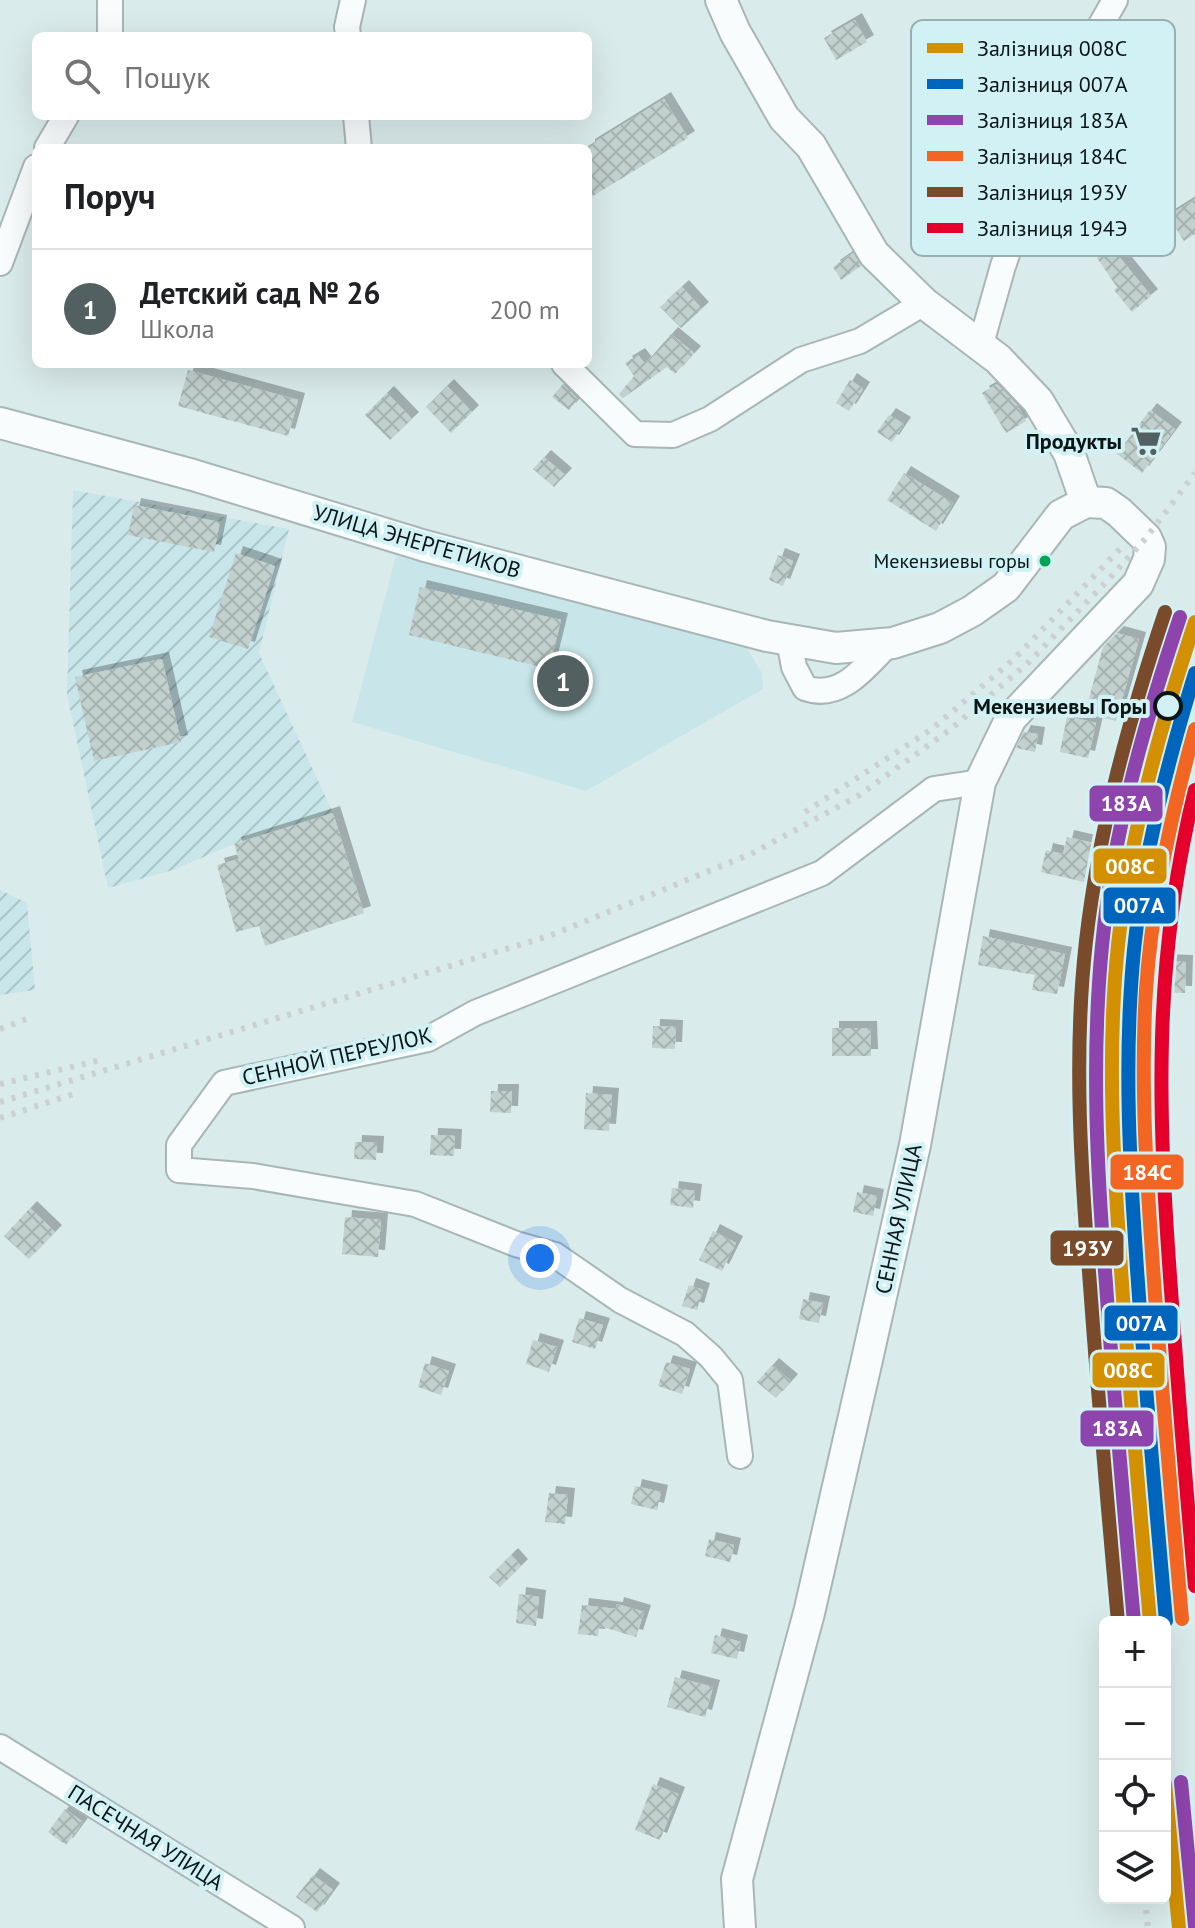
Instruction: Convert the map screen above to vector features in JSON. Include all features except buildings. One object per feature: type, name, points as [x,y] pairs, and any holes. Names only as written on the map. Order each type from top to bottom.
[{"type":"main road","points":[[721,0],[735,32],[784,118],[811,146],[874,254],[924,303],[998,359],[1038,401],[1069,453],[1086,502]]},
{"type":"main road","name":"УЛИЦА ЭНЕРГЕТИКОВ","points":[[0,423],[193,475],[425,546],[789,640],[836,648],[889,643],[940,628],[988,600],[1006,587],[1061,515],[1086,502]]},
{"type":"main road","name":"СЕННАЯ УЛИЦА","points":[[739,1928],[737,1879],[809,1613],[915,1145],[980,782],[1011,718],[1138,584],[1149,559],[1150,547],[1146,538],[1119,512],[1106,503],[1086,502]]},
{"type":"street","points":[[110,0],[110,32]]},
{"type":"street","points":[[348,32],[353,0]]},
{"type":"street","points":[[1104,20],[1115,0]]},
{"type":"street","points":[[49,144],[64,120]]},
{"type":"street","points":[[356,120],[359,144]]},
{"type":"street","points":[[0,263],[32,178]]},
{"type":"street","points":[[980,347],[1006,256]]},
{"type":"street","points":[[568,368],[635,434],[673,435],[710,419],[801,360],[860,341],[924,303]]},
{"type":"street","points":[[789,640],[794,667],[805,688],[819,693],[839,689],[889,643]]},
{"type":"street","name":"СЕННОЙ ПЕРЕУЛОК","points":[[740,1456],[730,1380],[711,1357],[685,1334],[620,1300],[555,1255],[516,1244],[415,1204],[253,1176],[179,1170],[179,1145],[224,1083],[428,1039],[475,1013],[822,873],[934,789],[980,782]]},
{"type":"street","name":"ПАСЕЧНАЯ УЛИЦА","points":[[0,1747],[292,1928]]},
{"type":"shaded area","points":[[73,490],[289,529],[259,653],[333,813],[234,844],[173,870],[108,888],[67,694]]},
{"type":"shaded area","points":[[396,556],[747,648],[762,673],[763,689],[586,791],[352,722]]},
{"type":"shaded area","points":[[0,890],[27,903],[35,990],[0,995]]},
{"type":"railway","points":[[0,1102],[549,936],[751,854],[858,796],[951,729],[1029,662],[1108,580],[1146,538],[1195,473]]},
{"type":"railway","points":[[805,812],[932,729],[1015,658],[1123,546]]},
{"type":"railway","points":[[1105,902],[1087,996],[1075,1120],[1077,1216],[1117,1616]]},
{"type":"railway","points":[[0,1029],[29,1018]]},
{"type":"railway","points":[[0,1084],[105,1059]]},
{"type":"railway","points":[[0,1118],[80,1092]]},
{"type":"railway","points":[[1146,1904],[1148,1928]]},
{"type":"rail line","name":"193У","points":[[1117,1616],[1084,1199],[1079,1070],[1082,984],[1092,899],[1107,815],[1139,693],[1165,612]]},
{"type":"rail line","name":"183А","points":[[1133,1616],[1100,1200],[1096,1115],[1099,988],[1107,904],[1122,820],[1142,738],[1180,617]]},
{"type":"rail line","name":"008С","points":[[1149,1616],[1116,1199],[1112,1030],[1123,904],[1138,822],[1158,741],[1195,622]]},
{"type":"rail line","name":"007А","points":[[1166,1616],[1135,1241],[1130,1158],[1129,1033],[1134,950],[1143,880],[1166,776],[1195,673]]},
{"type":"rail line","name":"184С","points":[[1182,1619],[1151,1245],[1144,1063],[1146,990],[1158,891],[1195,729]]},
{"type":"rail line","name":"194Э","points":[[1195,790],[1171,917],[1162,1039],[1163,1162],[1195,1586]]},
{"type":"rail line","name":"183А","points":[[1181,1782],[1195,1926]]},
{"type":"rail line","name":"008С","points":[[1170,1832],[1179,1928]]},
{"type":"place","name":"Продукты","points":[[1146,441]]},
{"type":"place","name":"Мекензиевы горы","points":[[1045,561]]},
{"type":"place","name":"Детский сад № 26","points":[[563,681]]},
{"type":"place","name":"Мекензиевы Горы","points":[[1168,706]]}]
